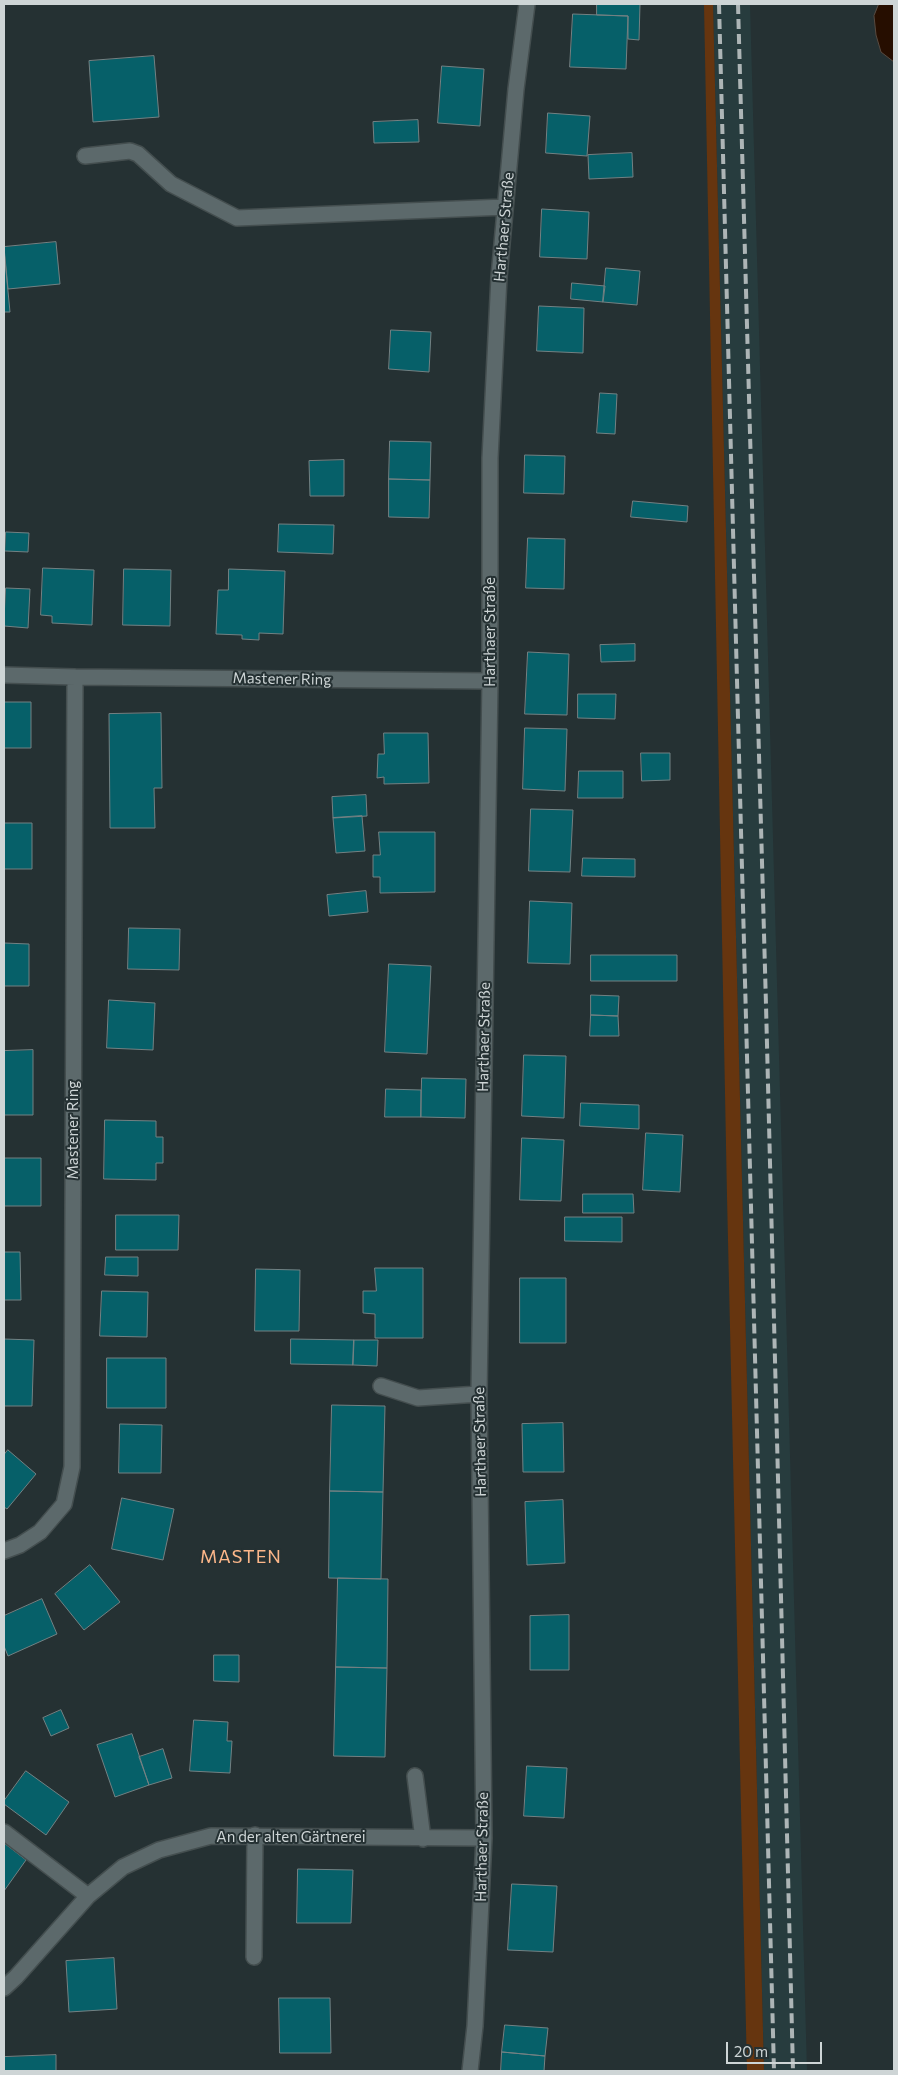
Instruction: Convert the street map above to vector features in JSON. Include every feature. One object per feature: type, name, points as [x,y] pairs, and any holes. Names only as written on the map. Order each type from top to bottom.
[{"type":"street","name":"Harthaer Straße","points":[[470,2071],[475,2026],[484,1838],[479,1394],[490,681],[490,458],[505,207],[516,89],[527,4]]},
{"type":"street","points":[[85,156],[130,151],[138,154],[171,184],[237,218],[505,207]]},
{"type":"street","name":"Mastener Ring","points":[[4,675],[490,681]]},
{"type":"street","name":"Mastener Ring","points":[[4,1551],[20,1545],[40,1532],[64,1504],[72,1467],[75,677]]},
{"type":"street","points":[[381,1386],[418,1398],[479,1394]]},
{"type":"street","points":[[414,1776],[422,1838]]},
{"type":"street","points":[[4,1832],[88,1896]]},
{"type":"street","points":[[254,1957],[255,1835]]},
{"type":"street","name":"An der alten Gärtnerei","points":[[4,1988],[88,1896],[124,1867],[159,1850],[211,1836],[484,1838]]},
{"type":"shaded area","points":[[704,4],[713,4],[764,2071],[747,2071],[727,1196]]},
{"type":"shaded area","points":[[713,4],[750,4],[807,2071],[764,2071]]},
{"type":"shaded area","points":[[879,4],[894,4],[894,62],[881,52],[876,35],[874,16]]},
{"type":"building","points":[[597,4],[640,4],[639,40],[628,39],[628,16],[597,15]]},
{"type":"building","points":[[573,14],[628,16],[626,69],[570,67]]},
{"type":"building","points":[[154,56],[159,117],[93,122],[89,61]]},
{"type":"building","points":[[442,66],[484,69],[480,126],[438,123]]},
{"type":"building","points":[[548,113],[590,116],[587,156],[546,153]]},
{"type":"building","points":[[418,120],[419,142],[374,143],[373,122]]},
{"type":"building","points":[[632,153],[633,177],[589,179],[588,155]]},
{"type":"building","points":[[542,209],[589,212],[587,259],[540,257]]},
{"type":"building","points":[[56,242],[60,284],[8,289],[4,247]]},
{"type":"building","points":[[4,250],[10,312],[4,312]]},
{"type":"building","points":[[606,268],[640,271],[637,305],[603,302]]},
{"type":"building","points":[[572,283],[605,286],[603,302],[571,299]]},
{"type":"building","points":[[539,306],[584,308],[583,353],[537,351]]},
{"type":"building","points":[[391,330],[431,332],[429,372],[389,369]]},
{"type":"building","points":[[600,393],[617,394],[615,434],[597,433]]},
{"type":"building","points":[[390,441],[431,442],[430,480],[389,479]]},
{"type":"building","points":[[525,455],[565,456],[564,494],[524,493]]},
{"type":"building","points":[[344,460],[344,496],[310,496],[309,461]]},
{"type":"building","points":[[389,479],[430,480],[429,518],[389,517]]},
{"type":"building","points":[[633,501],[688,506],[687,522],[631,517]]},
{"type":"building","points":[[279,524],[334,525],[333,554],[278,552]]},
{"type":"building","points":[[6,532],[29,533],[28,552],[5,551]]},
{"type":"building","points":[[528,538],[565,539],[564,589],[526,588]]},
{"type":"building","points":[[43,568],[94,570],[92,625],[52,623],[52,616],[41,615]]},
{"type":"building","points":[[124,569],[171,570],[170,626],[123,625]]},
{"type":"building","points":[[229,569],[285,571],[283,634],[259,633],[259,640],[242,639],[242,635],[216,634],[218,590],[228,590]]},
{"type":"building","points":[[6,588],[30,589],[28,628],[4,626]]},
{"type":"building","points":[[635,644],[635,661],[601,662],[600,645]]},
{"type":"building","points":[[528,652],[569,654],[567,715],[525,714]]},
{"type":"building","points":[[578,694],[616,694],[615,719],[578,718]]},
{"type":"building","points":[[4,702],[31,702],[31,748],[4,748]]},
{"type":"building","points":[[161,713],[162,788],[154,788],[155,828],[110,828],[109,714]]},
{"type":"building","points":[[525,728],[567,729],[565,791],[523,789]]},
{"type":"building","points":[[384,733],[428,733],[429,783],[384,784],[384,777],[377,778],[378,754],[384,754]]},
{"type":"building","points":[[641,753],[670,753],[670,780],[642,781]]},
{"type":"building","points":[[579,771],[623,771],[623,798],[578,798]]},
{"type":"building","points":[[366,795],[367,816],[333,818],[332,797]]},
{"type":"building","points":[[531,809],[573,810],[570,872],[529,871]]},
{"type":"building","points":[[362,816],[365,851],[336,853],[333,818]]},
{"type":"building","points":[[4,823],[32,823],[32,869],[4,869]]},
{"type":"building","points":[[379,832],[435,832],[435,892],[380,893],[380,877],[373,877],[373,855],[380,855]]},
{"type":"building","points":[[583,858],[635,859],[635,877],[582,876]]},
{"type":"building","points":[[366,891],[368,912],[329,916],[327,895]]},
{"type":"building","points":[[530,901],[572,903],[570,964],[528,963]]},
{"type":"building","points":[[129,928],[180,929],[179,970],[128,969]]},
{"type":"building","points":[[4,943],[29,944],[29,986],[4,986]]},
{"type":"building","points":[[591,955],[677,955],[677,981],[591,981]]},
{"type":"building","points":[[389,964],[431,966],[427,1054],[385,1052]]},
{"type":"building","points":[[591,995],[619,996],[618,1016],[591,1015]]},
{"type":"building","points":[[109,1000],[155,1003],[153,1050],[107,1048]]},
{"type":"building","points":[[591,1015],[618,1016],[619,1036],[590,1036]]},
{"type":"building","points":[[33,1050],[33,1115],[4,1115],[4,1051]]},
{"type":"building","points":[[524,1055],[566,1056],[564,1118],[522,1116]]},
{"type":"building","points":[[422,1078],[466,1079],[465,1118],[421,1117]]},
{"type":"building","points":[[386,1089],[421,1090],[421,1117],[385,1117]]},
{"type":"building","points":[[581,1103],[639,1105],[639,1129],[580,1126]]},
{"type":"building","points":[[105,1120],[156,1121],[156,1137],[163,1137],[163,1163],[156,1163],[156,1180],[104,1179]]},
{"type":"building","points":[[646,1133],[683,1135],[680,1192],[643,1190]]},
{"type":"building","points":[[522,1138],[564,1140],[561,1201],[520,1200]]},
{"type":"building","points":[[4,1158],[41,1158],[41,1206],[4,1206]]},
{"type":"building","points":[[583,1194],[633,1194],[634,1213],[583,1213]]},
{"type":"building","points":[[116,1215],[179,1215],[178,1250],[116,1250]]},
{"type":"building","points":[[565,1217],[622,1217],[622,1242],[565,1241]]},
{"type":"building","points":[[4,1252],[20,1252],[21,1300],[4,1300]]},
{"type":"building","points":[[106,1257],[138,1257],[138,1276],[105,1275]]},
{"type":"building","points":[[375,1268],[423,1268],[423,1338],[375,1338],[375,1314],[363,1313],[363,1291],[376,1291]]},
{"type":"building","points":[[256,1269],[300,1270],[299,1331],[255,1331]]},
{"type":"building","points":[[520,1278],[566,1278],[566,1343],[520,1343]]},
{"type":"building","points":[[102,1291],[148,1292],[147,1337],[100,1336]]},
{"type":"building","points":[[4,1339],[34,1340],[32,1406],[4,1406]]},
{"type":"building","points":[[291,1339],[354,1340],[353,1365],[291,1364]]},
{"type":"building","points":[[354,1340],[378,1340],[377,1366],[353,1365]]},
{"type":"building","points":[[107,1358],[166,1358],[166,1408],[107,1408]]},
{"type":"building","points":[[332,1405],[385,1406],[383,1492],[330,1491]]},
{"type":"building","points":[[563,1423],[564,1472],[523,1472],[522,1424]]},
{"type":"building","points":[[120,1424],[162,1425],[161,1473],[119,1473]]},
{"type":"building","points":[[8,1450],[36,1474],[7,1509],[4,1507],[4,1455]]},
{"type":"building","points":[[330,1491],[383,1492],[381,1579],[329,1578]]},
{"type":"building","points":[[122,1498],[174,1509],[163,1560],[112,1549]]},
{"type":"building","points":[[563,1500],[565,1563],[527,1565],[525,1502]]},
{"type":"building","points":[[90,1565],[120,1602],[84,1630],[55,1594]]},
{"type":"building","points":[[338,1578],[388,1579],[387,1668],[336,1667]]},
{"type":"building","points":[[42,1599],[57,1634],[8,1656],[4,1646],[4,1616]]},
{"type":"building","points":[[569,1615],[569,1670],[530,1670],[530,1616]]},
{"type":"building","points":[[214,1655],[239,1655],[239,1682],[214,1681]]},
{"type":"building","points":[[336,1667],[387,1668],[385,1757],[334,1756]]},
{"type":"building","points":[[61,1710],[69,1728],[51,1736],[43,1718]]},
{"type":"building","points":[[194,1720],[228,1722],[227,1741],[232,1741],[230,1773],[190,1771]]},
{"type":"building","points":[[132,1734],[149,1785],[115,1797],[97,1745]]},
{"type":"building","points":[[163,1749],[172,1778],[149,1785],[139,1757]]},
{"type":"building","points":[[527,1766],[567,1768],[564,1818],[524,1816]]},
{"type":"building","points":[[26,1771],[69,1802],[46,1835],[4,1804],[4,1801]]},
{"type":"building","points":[[4,1843],[26,1860],[4,1891]]},
{"type":"building","points":[[298,1869],[353,1870],[351,1923],[297,1923]]},
{"type":"building","points":[[512,1884],[557,1886],[553,1952],[508,1950]]},
{"type":"building","points":[[114,1958],[117,2009],[69,2012],[66,1961]]},
{"type":"building","points":[[279,1998],[330,1998],[331,2053],[280,2053]]},
{"type":"building","points":[[505,2025],[548,2028],[545,2056],[502,2052]]},
{"type":"building","points":[[502,2052],[545,2056],[544,2071],[501,2071]]},
{"type":"building","points":[[56,2055],[56,2071],[4,2071],[4,2057]]},
{"type":"railway","points":[[719,4],[774,2071]]},
{"type":"railway","points":[[738,4],[793,2071]]},
{"type":"district","name":"MASTEN","points":[[241,1557]]}]
